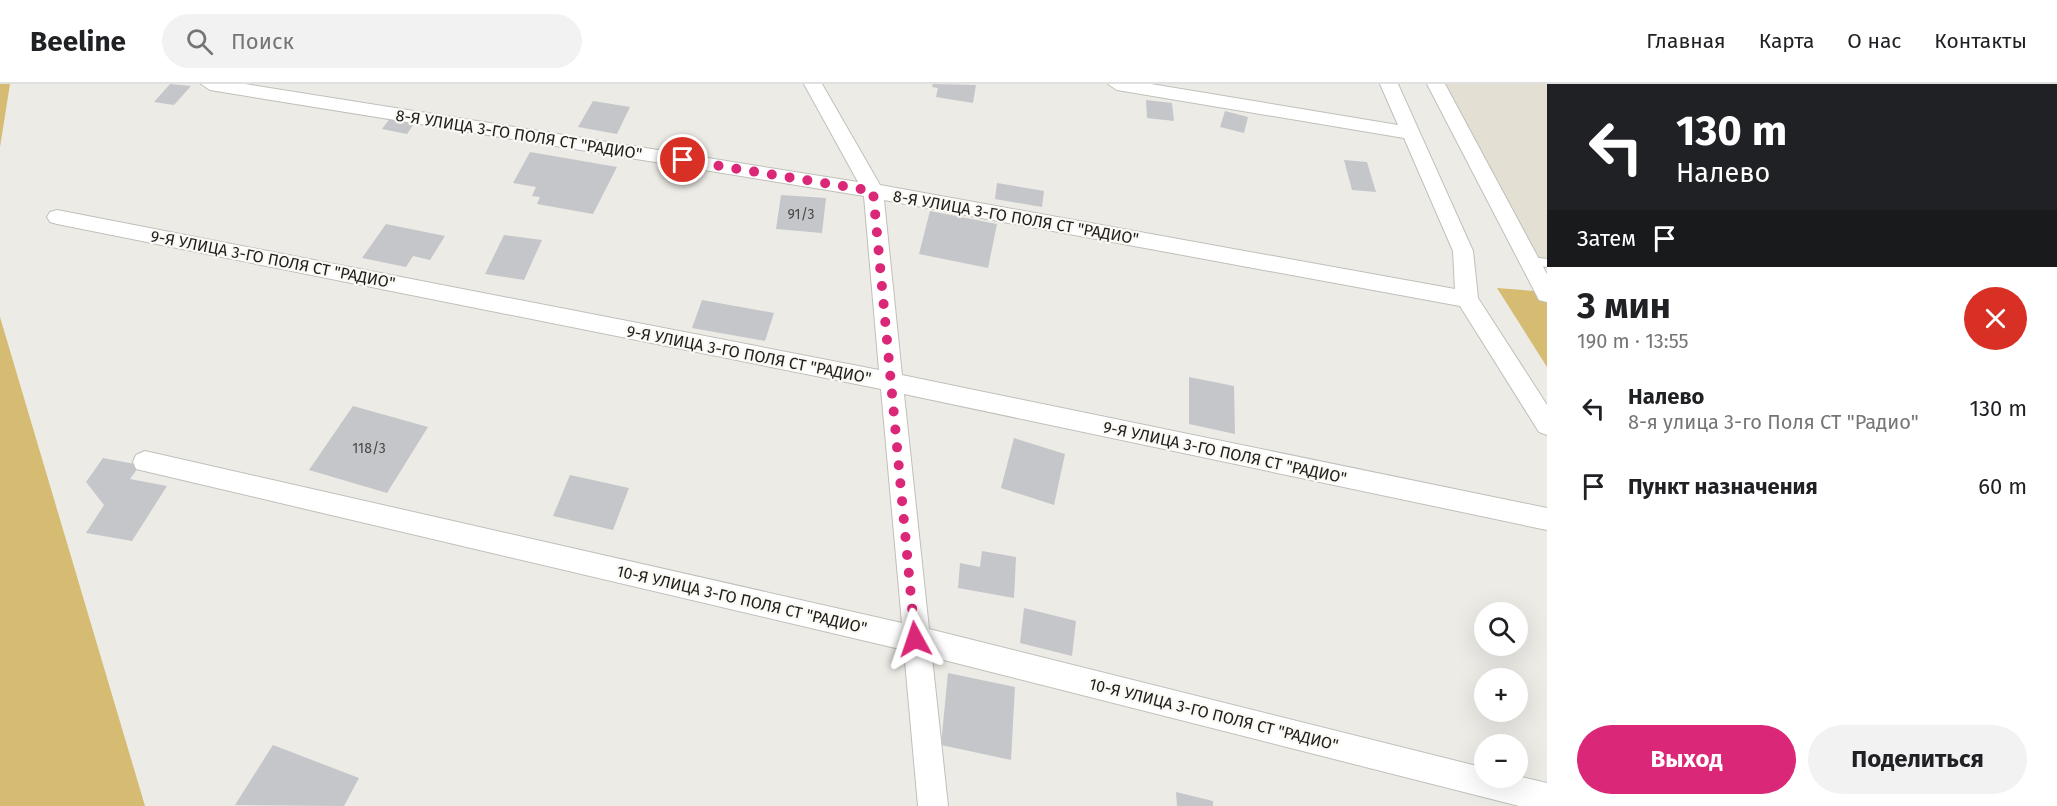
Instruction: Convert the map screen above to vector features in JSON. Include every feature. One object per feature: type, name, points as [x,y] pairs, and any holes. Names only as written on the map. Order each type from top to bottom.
[{"type":"street","name":"8-Я УЛИЦА 3-ГО ПОЛЯ СТ \"РАДИО\"","points":[[210,84],[873,191],[1467,299]]},
{"type":"street","points":[[813,84],[873,191],[933,806]]},
{"type":"street","points":[[1117,84],[1410,133]]},
{"type":"street","points":[[1389,84],[1463,251],[1467,299],[1547,425]]},
{"type":"street","points":[[1436,84],[1538,262],[1547,294]]},
{"type":"street","name":"9-Я УЛИЦА 3-ГО ПОЛЯ СТ \"РАДИО\"","points":[[57,217],[892,382],[1547,519]]},
{"type":"street","name":"10-Я УЛИЦА 3-ГО ПОЛЯ СТ \"РАДИО\"","points":[[145,462],[915,639],[1547,798]]},
{"type":"shaded area","points":[[0,84],[10,84],[0,147]]},
{"type":"shaded area","points":[[1444,84],[1547,84],[1547,260],[1536,259]]},
{"type":"shaded area","points":[[1497,288],[1547,292],[1547,367]]},
{"type":"shaded area","points":[[0,317],[145,806],[0,806]]},
{"type":"building","points":[[170,84],[191,86],[174,105],[154,102]]},
{"type":"building","points":[[933,84],[976,85],[973,103],[936,97],[938,88],[932,87]]},
{"type":"building","points":[[1146,100],[1172,103],[1174,121],[1147,118]]},
{"type":"building","points":[[593,101],[630,107],[617,134],[578,127]]},
{"type":"building","points":[[1225,111],[1248,117],[1244,133],[1220,127]]},
{"type":"building","points":[[391,117],[416,121],[407,134],[382,129]]},
{"type":"building","points":[[530,152],[617,167],[593,214],[537,204],[540,197],[532,196],[536,187],[513,183]]},
{"type":"building","points":[[1344,160],[1367,162],[1376,192],[1352,190]]},
{"type":"building","points":[[997,183],[1044,191],[1042,207],[995,199]]},
{"type":"building","points":[[781,195],[826,198],[822,233],[776,229]]},
{"type":"building","points":[[930,211],[997,224],[988,268],[919,254]]},
{"type":"building","points":[[386,224],[445,236],[430,260],[413,256],[406,267],[362,258]]},
{"type":"building","points":[[504,235],[542,240],[524,280],[485,274]]},
{"type":"building","points":[[702,300],[774,313],[765,341],[692,328]]},
{"type":"building","points":[[1189,377],[1234,386],[1235,434],[1189,424]]},
{"type":"building","points":[[353,406],[428,427],[387,493],[309,470]]},
{"type":"building","points":[[1014,438],[1065,454],[1054,505],[1001,488]]},
{"type":"building","points":[[103,458],[140,465],[130,479],[167,486],[132,541],[86,533],[104,505],[86,482]]},
{"type":"building","points":[[570,475],[629,488],[613,530],[553,516]]},
{"type":"building","points":[[982,551],[1016,557],[1014,598],[958,588],[960,563],[980,567]]},
{"type":"building","points":[[1024,608],[1076,621],[1072,656],[1020,643]]},
{"type":"building","points":[[948,673],[1015,687],[1011,760],[941,745]]},
{"type":"building","points":[[273,745],[359,778],[344,806],[235,805]]},
{"type":"building","points":[[1176,792],[1213,801],[1213,806],[1177,806]]},
{"type":"route","points":[[683,160],[873,191],[915,639]]}]
